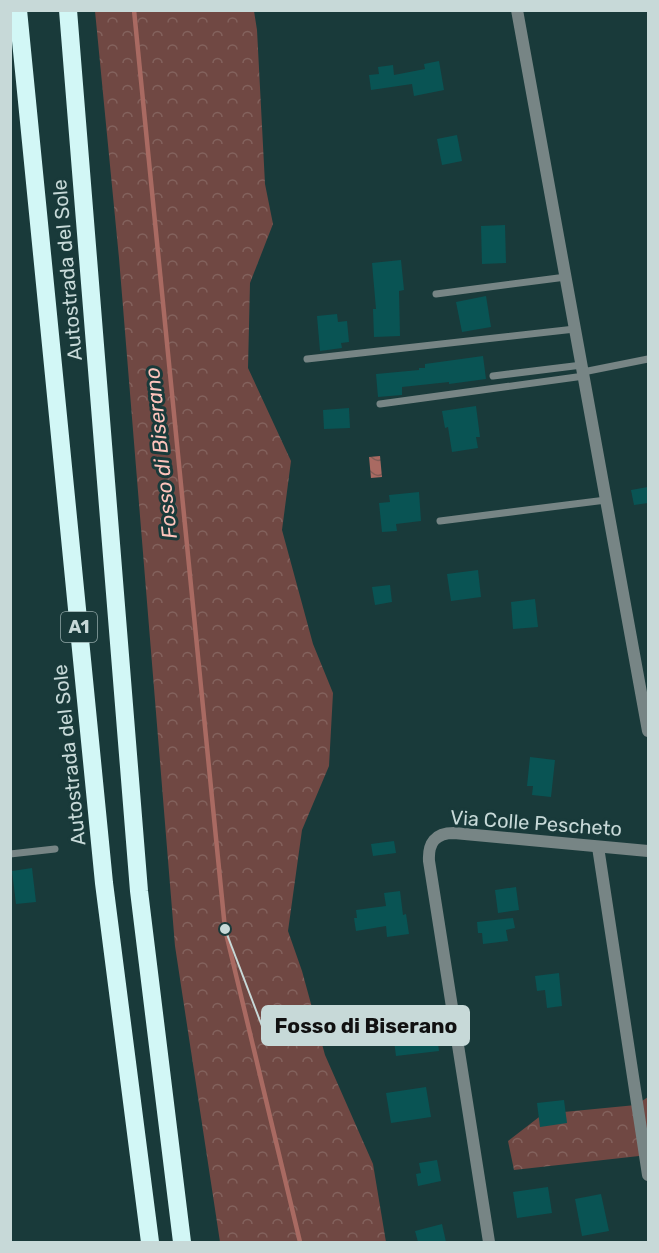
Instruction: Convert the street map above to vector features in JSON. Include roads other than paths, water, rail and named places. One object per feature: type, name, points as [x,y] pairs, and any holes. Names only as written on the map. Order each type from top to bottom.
[{"type":"highway","name":"Autostrada del Sole","points":[[18,10],[105,883],[150,1242]]},
{"type":"highway","name":"Autostrada del Sole","points":[[68,10],[140,891],[182,1242]]},
{"type":"street","points":[[517,10],[648,731]]},
{"type":"street","name":"Via Colle Pescheto","points":[[489,1242],[429,861],[430,850],[436,839],[442,834],[450,833],[648,851]]},
{"type":"street","points":[[598,847],[648,1175]]},
{"type":"lane","points":[[436,294],[566,277]]},
{"type":"lane","points":[[307,359],[575,329]]},
{"type":"lane","points":[[380,404],[648,359]]},
{"type":"lane","points":[[493,376],[583,371]]},
{"type":"lane","points":[[440,521],[606,500]]},
{"type":"lane","points":[[10,854],[55,849]]},
{"type":"water","points":[[380,456],[382,477],[371,478],[369,457]]},
{"type":"waterway","name":"Fosso di Biserano","points":[[134,10],[225,929],[300,1242]]},
{"type":"place","name":"Fosso di Biserano","points":[[225,929]]}]
